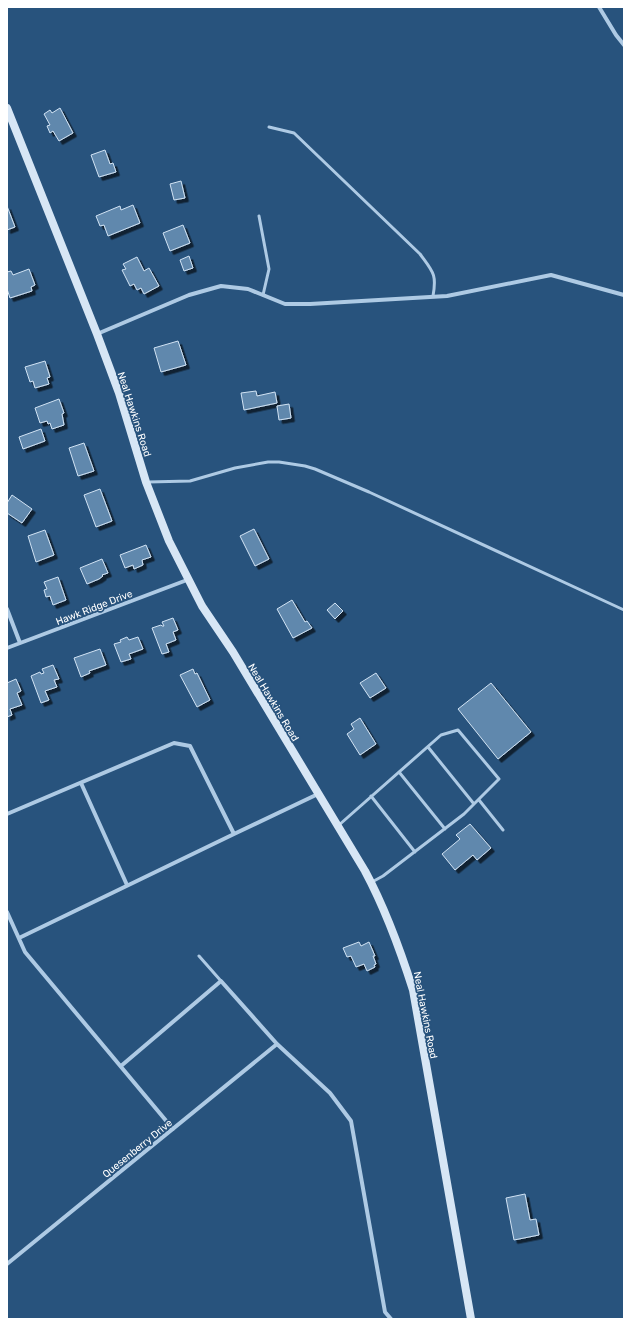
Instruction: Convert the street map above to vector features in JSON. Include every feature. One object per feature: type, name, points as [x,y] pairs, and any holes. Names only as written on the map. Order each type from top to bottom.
[{"type":"street","points":[[599,7],[624,45]]},
{"type":"street","name":"Neal Hawkins Road","points":[[7,108],[98,334],[119,393],[146,482],[168,542],[202,606],[233,652],[371,882],[396,939],[413,990],[471,1319]]},
{"type":"street","points":[[98,334],[189,295],[221,286],[248,289],[285,304],[310,304],[447,296],[551,274],[624,294]]},
{"type":"street","name":"Hawk Ridge Drive","points":[[7,648],[187,580]]},
{"type":"street","points":[[7,609],[20,643]]},
{"type":"street","points":[[7,814],[174,743],[190,746],[234,834]]},
{"type":"street","points":[[81,783],[127,885]]},
{"type":"street","points":[[18,938],[318,794]]},
{"type":"street","points":[[7,912],[25,952],[173,1128]]},
{"type":"street","points":[[121,1066],[221,981],[277,1044],[330,1092],[351,1121],[385,1312],[391,1319]]},
{"type":"street","name":"Quesenberry Drive","points":[[7,1264],[277,1044]]},
{"type":"lane","points":[[269,127],[294,133],[420,254],[432,271],[436,282],[433,296]]},
{"type":"lane","points":[[260,216],[269,269],[263,295]]},
{"type":"lane","points":[[146,482],[190,481],[235,468],[268,462],[305,466],[369,492],[624,610]]},
{"type":"lane","points":[[337,826],[440,735],[458,730],[499,779],[464,814],[383,876],[371,882]]},
{"type":"lane","points":[[428,747],[474,804]]},
{"type":"lane","points":[[399,772],[444,829]]},
{"type":"lane","points":[[371,796],[415,852]]},
{"type":"lane","points":[[479,800],[503,830]]},
{"type":"lane","points":[[199,956],[221,981]]},
{"type":"building","points":[[60,108],[73,133],[59,141],[53,131],[50,133],[47,126],[50,125],[44,114],[50,110],[52,113]]},
{"type":"building","points":[[105,150],[110,164],[113,163],[116,172],[99,177],[91,155]]},
{"type":"building","points":[[181,181],[185,198],[174,200],[170,184]]},
{"type":"building","points":[[133,205],[140,223],[108,236],[104,225],[100,226],[96,216],[120,206],[121,210]]},
{"type":"building","points":[[7,206],[15,227],[7,230]]},
{"type":"building","points":[[183,225],[190,243],[170,251],[163,233]]},
{"type":"building","points":[[189,256],[193,268],[184,271],[180,260]]},
{"type":"building","points":[[137,257],[144,271],[149,268],[159,286],[144,294],[141,288],[137,290],[134,284],[130,286],[122,270],[126,269],[123,264]]},
{"type":"building","points":[[29,269],[35,285],[31,287],[32,291],[10,298],[7,289],[7,272],[11,271],[13,275]]},
{"type":"building","points":[[178,341],[186,365],[161,372],[154,348]]},
{"type":"building","points":[[45,361],[50,377],[47,378],[49,384],[35,388],[33,381],[30,382],[25,367]]},
{"type":"building","points":[[256,391],[257,396],[275,392],[277,403],[244,410],[241,393]]},
{"type":"building","points":[[59,399],[64,413],[62,414],[64,425],[52,429],[50,423],[48,424],[47,421],[40,423],[35,408]]},
{"type":"building","points":[[289,404],[291,418],[279,420],[277,406]]},
{"type":"building","points":[[41,429],[45,441],[23,449],[19,437]]},
{"type":"building","points":[[84,443],[94,471],[78,476],[69,448]]},
{"type":"building","points":[[100,489],[112,521],[96,527],[84,495]]},
{"type":"building","points":[[12,495],[32,509],[22,523],[7,513],[7,503]]},
{"type":"building","points":[[254,529],[269,559],[255,566],[240,536]]},
{"type":"building","points":[[45,530],[54,555],[36,562],[28,536]]},
{"type":"building","points":[[146,545],[151,557],[142,560],[143,565],[134,569],[133,565],[125,568],[120,555]]},
{"type":"building","points":[[102,559],[108,573],[87,584],[80,568]]},
{"type":"building","points":[[58,577],[66,600],[53,605],[50,596],[46,597],[44,590],[47,589],[44,582]]},
{"type":"building","points":[[292,600],[305,622],[307,621],[312,628],[293,638],[277,609]]},
{"type":"building","points":[[335,603],[343,611],[335,619],[327,610]]},
{"type":"building","points":[[173,618],[178,630],[173,632],[176,640],[166,644],[169,652],[162,654],[152,628],[161,625],[164,626],[162,622]]},
{"type":"building","points":[[127,637],[129,640],[138,637],[143,649],[129,654],[131,659],[121,662],[114,644],[121,642],[120,640]]},
{"type":"building","points":[[100,649],[106,665],[89,671],[90,673],[81,677],[74,658]]},
{"type":"building","points":[[53,665],[59,679],[54,680],[57,687],[45,691],[49,700],[41,703],[31,676],[40,672],[41,674],[44,673],[42,669]]},
{"type":"building","points":[[193,669],[195,674],[197,673],[210,700],[197,707],[180,675]]},
{"type":"building","points":[[376,673],[386,688],[370,698],[360,683]]},
{"type":"building","points":[[16,679],[21,691],[17,693],[22,705],[10,709],[12,715],[7,717],[7,683]]},
{"type":"building","points":[[491,683],[531,732],[498,759],[458,709]]},
{"type":"building","points":[[360,718],[376,744],[360,755],[347,734],[354,729],[351,724]]},
{"type":"building","points":[[470,824],[491,848],[477,860],[473,855],[455,870],[442,854],[460,839],[456,835]]},
{"type":"building","points":[[359,942],[361,946],[369,942],[375,956],[373,956],[376,964],[374,965],[375,967],[367,971],[364,964],[356,967],[351,956],[347,957],[343,948]]},
{"type":"building","points":[[525,1194],[530,1220],[536,1219],[539,1235],[514,1240],[506,1198]]}]
